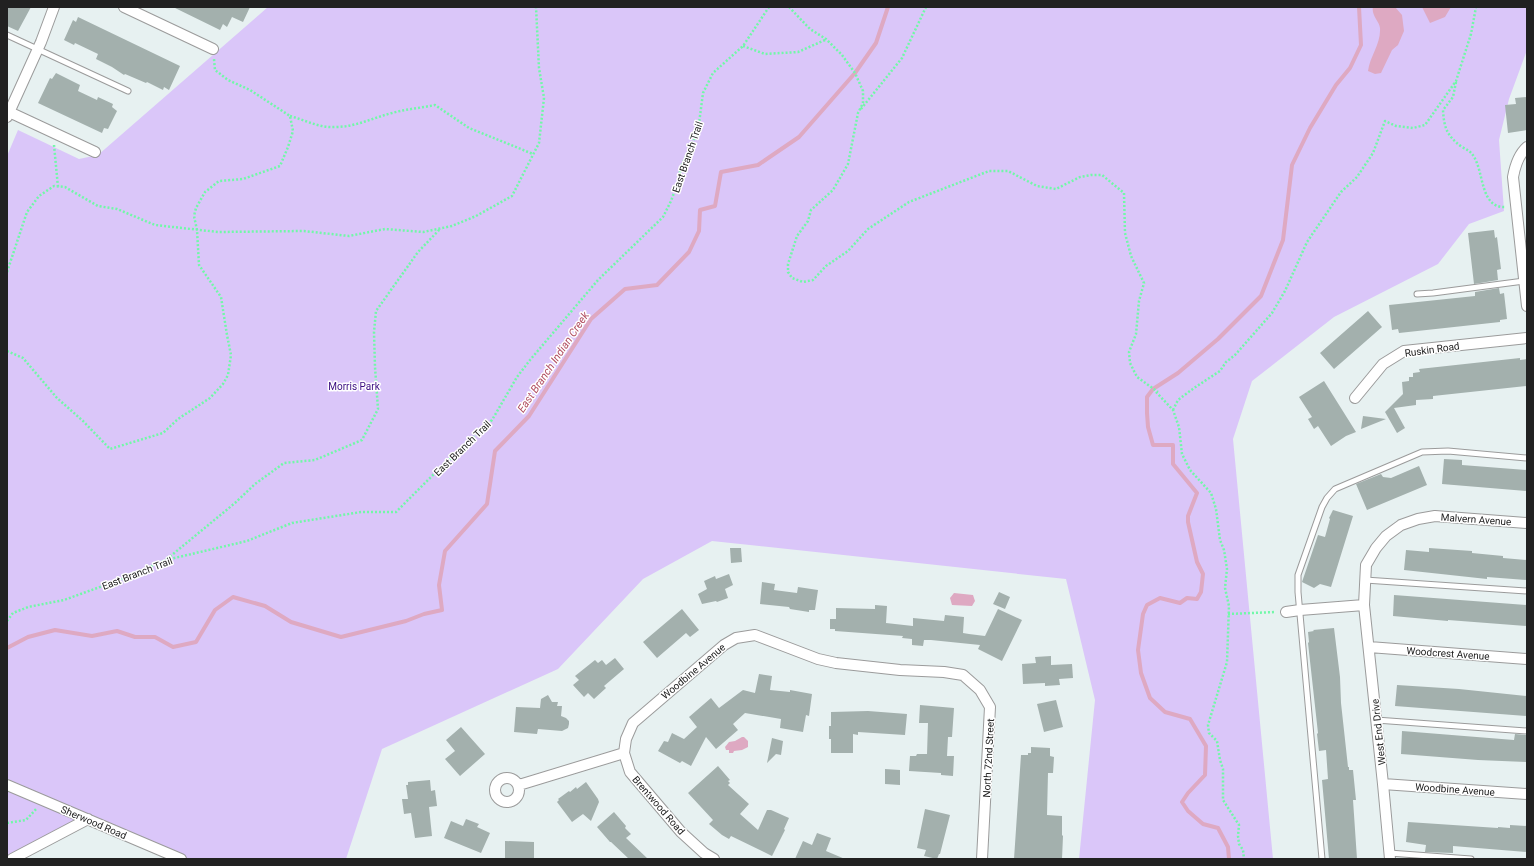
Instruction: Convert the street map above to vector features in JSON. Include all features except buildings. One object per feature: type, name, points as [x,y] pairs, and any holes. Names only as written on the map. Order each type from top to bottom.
[{"type":"street","points":[[54,7],[37,50],[8,113],[94,152]]},
{"type":"street","points":[[124,7],[213,49]]},
{"type":"street","points":[[1527,147],[1516,163],[1513,177],[1527,306]]},
{"type":"street","name":"Ruskin Road","points":[[1355,398],[1383,364],[1404,351],[1527,338]]},
{"type":"street","name":"Malvern Avenue","points":[[1364,605],[1366,565],[1376,548],[1386,536],[1401,525],[1418,519],[1435,516],[1527,523]]},
{"type":"street","points":[[1286,612],[1364,605]]},
{"type":"street","name":"West End Drive","points":[[1364,605],[1390,856]]},
{"type":"street","name":"Woodbine Avenue","points":[[624,753],[626,739],[633,723],[724,645],[736,638],[755,635],[818,659],[836,663],[956,674]]},
{"type":"street","name":"Woodcrest Avenue","points":[[1369,647],[1527,659]]},
{"type":"street","name":"North 72nd Street","points":[[956,674],[964,675],[980,690],[990,707],[982,859]]},
{"type":"street","points":[[519,785],[624,753]]},
{"type":"street","name":"Brentwood Road","points":[[624,753],[630,772],[681,832],[704,853],[714,859]]},
{"type":"street","name":"Woodbine Avenue","points":[[1383,784],[1527,794]]},
{"type":"street","name":"Sherwood Road","points":[[7,785],[180,859]]},
{"type":"street","points":[[12,859],[88,819]]},
{"type":"lane","points":[[7,35],[128,92]]},
{"type":"lane","points":[[1417,294],[1433,294],[1524,281]]},
{"type":"lane","points":[[1322,859],[1302,648],[1298,575],[1322,507],[1327,498],[1335,489],[1422,452],[1448,451],[1527,458]]},
{"type":"lane","points":[[1365,580],[1527,591]]},
{"type":"lane","points":[[1376,720],[1527,731]]},
{"type":"lane","points":[[1390,856],[1471,859]]},
{"type":"path","points":[[7,272],[28,212],[39,196],[54,186],[65,187],[98,206],[117,209],[155,225],[218,232],[304,231],[349,236],[385,229],[423,232],[452,226],[476,216],[512,196],[539,143],[544,98],[539,68],[536,7]]},
{"type":"path","name":"East Branch Trail","points":[[7,621],[13,613],[28,607],[64,600],[122,579],[166,560],[246,541],[292,523],[361,512],[396,512],[492,420],[530,360],[598,280],[663,217],[678,182],[681,166],[698,131],[704,93],[712,73],[743,46],[770,7]]},
{"type":"path","points":[[789,7],[810,29],[826,39],[842,55],[856,74],[863,92],[863,103],[858,113],[848,164],[833,190],[811,210],[808,221],[797,236],[788,264],[788,272],[792,278],[802,282],[813,280],[826,266],[848,251],[868,230],[909,202],[989,171],[1008,170],[1037,186],[1056,189],[1080,177],[1102,175],[1124,193],[1125,233],[1131,256],[1144,283],[1139,301],[1136,334],[1129,352],[1130,363],[1137,376],[1162,396],[1173,410],[1179,427],[1182,454],[1190,470],[1211,493],[1216,509],[1220,540],[1224,550],[1227,569],[1225,588],[1229,606],[1227,662],[1208,725],[1210,733],[1217,740],[1223,769],[1223,800],[1239,825],[1239,844],[1243,850],[1244,859]]},
{"type":"path","points":[[858,113],[902,58],[926,7]]},
{"type":"path","points":[[1476,7],[1471,34],[1456,81],[1453,98],[1443,110],[1444,124],[1449,135],[1470,151],[1475,158],[1483,188],[1493,204],[1498,207],[1516,206]]},
{"type":"path","points":[[743,46],[765,54],[798,52],[826,39]]},
{"type":"path","points":[[213,49],[215,70],[228,80],[250,90],[290,116],[320,126],[334,128],[354,126],[391,113],[435,105],[469,128],[533,154]]},
{"type":"path","points":[[1173,410],[1178,400],[1220,371],[1226,362],[1235,355],[1272,313],[1285,291],[1307,242],[1341,192],[1357,177],[1373,154],[1385,121],[1396,126],[1412,128],[1425,125],[1456,81]]},
{"type":"path","points":[[7,351],[22,358],[57,398],[83,421],[110,450],[163,434],[178,419],[210,398],[223,384],[228,375],[231,355],[221,297],[199,265],[197,230],[194,216],[196,208],[205,192],[219,181],[243,179],[280,166],[293,132],[290,116]]},
{"type":"path","points":[[52,132],[58,187]]},
{"type":"path","points":[[166,560],[235,503],[255,484],[284,463],[316,460],[362,440],[378,409],[374,332],[376,311],[418,252],[440,228]]},
{"type":"path","points":[[1153,389],[1158,392]]},
{"type":"path","points":[[1228,614],[1286,612]]},
{"type":"path","points":[[7,826],[9,823],[26,820],[38,808],[43,800]]},
{"type":"green space","name":"Morris Park","points":[[268,7],[1527,7],[1527,50],[1509,99],[1499,140],[1504,211],[1469,224],[1438,264],[1334,317],[1252,381],[1233,439],[1273,859],[1079,859],[1095,700],[1066,579],[712,541],[643,579],[558,669],[382,749],[346,859],[187,859],[90,817],[7,858],[7,156],[18,130],[79,159],[98,155]]},
{"type":"shaded area","points":[[1373,7],[1395,7],[1402,15],[1404,31],[1398,45],[1392,50],[1381,73],[1375,74],[1368,71],[1380,34],[1380,28],[1373,13]]},
{"type":"shaded area","points":[[1422,7],[1451,7],[1445,17],[1430,23]]},
{"type":"shaded area","points":[[954,593],[973,595],[975,601],[972,606],[952,605],[950,598]]},
{"type":"shaded area","points":[[742,737],[748,741],[748,747],[742,750],[734,751],[733,753],[729,753],[729,750],[726,750],[725,747],[729,742],[735,741]]},
{"type":"waterway","name":"East Branch Indian Creek","points":[[7,648],[28,637],[55,630],[92,636],[117,631],[135,637],[155,637],[173,647],[196,642],[215,610],[233,597],[265,606],[291,622],[341,637],[406,621],[424,614],[442,610],[439,585],[445,551],[487,504],[495,451],[529,416],[591,319],[625,289],[657,285],[689,252],[699,231],[700,210],[715,206],[721,172],[758,165],[799,137],[855,73],[876,43],[888,7]]},
{"type":"waterway","points":[[1229,859],[1228,847],[1218,828],[1203,824],[1188,811],[1182,802],[1188,793],[1205,775],[1206,746],[1190,719],[1165,712],[1150,698],[1141,673],[1138,650],[1143,614],[1147,605],[1160,598],[1180,603],[1187,598],[1197,599],[1201,592],[1203,574],[1197,562],[1188,522],[1188,516],[1197,493],[1173,464],[1173,445],[1153,445],[1148,427],[1147,397],[1153,389],[1178,373],[1218,339],[1261,296],[1283,240],[1292,165],[1310,128],[1336,85],[1350,68],[1361,45],[1359,7]]}]
